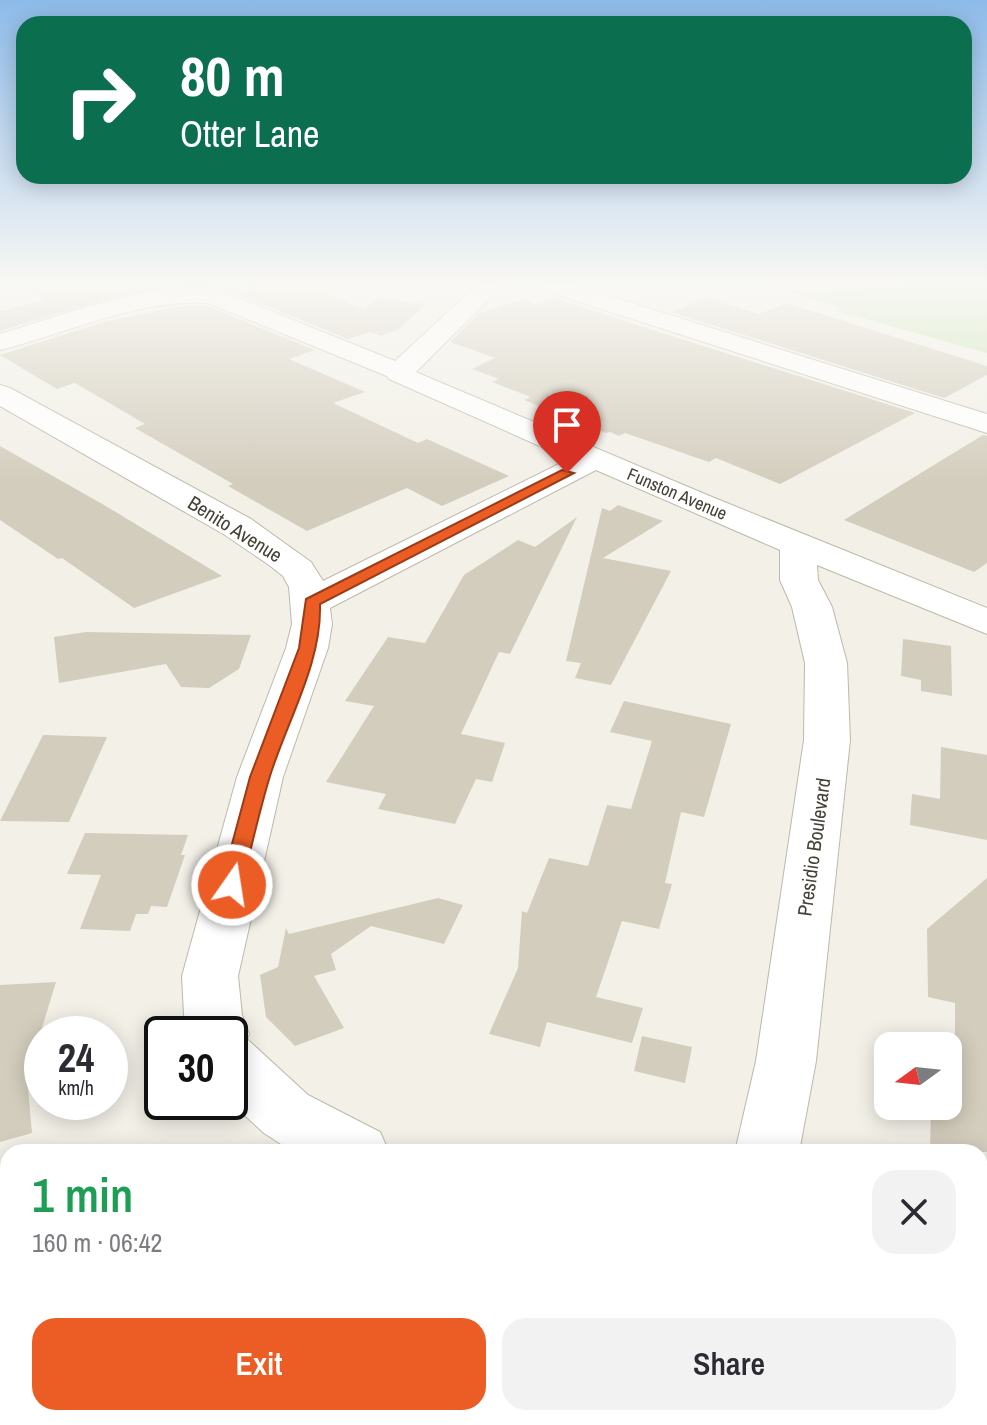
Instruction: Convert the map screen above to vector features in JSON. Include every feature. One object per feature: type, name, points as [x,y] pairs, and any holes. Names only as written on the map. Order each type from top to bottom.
[{"type":"street","name":"Funston Avenue","points":[[344,350],[987,622]]},
{"type":"street","points":[[399,373],[423,350]]},
{"type":"street","points":[[757,350],[987,424]]},
{"type":"street","name":"Benito Avenue","points":[[0,394],[238,527],[298,570],[308,587],[312,624],[307,648],[260,777],[210,976],[213,1016]]},
{"type":"street","points":[[311,602],[595,458]]},
{"type":"street","name":"Presidio Boulevard","points":[[769,1144],[786,1061],[827,740],[826,663],[812,607],[799,580],[798,544]]},
{"type":"street","points":[[248,1083],[281,1112],[337,1144]]},
{"type":"building","points":[[14,350],[314,350],[289,359],[365,392],[333,403],[418,443],[427,439],[509,476],[442,506],[407,488],[307,531],[135,428],[145,424],[75,383],[57,389],[0,355]]},
{"type":"building","points":[[474,350],[718,350],[915,413],[780,484],[716,458],[709,462],[625,433],[619,436],[606,433],[524,400],[531,397],[492,382],[499,379],[472,369],[495,358]]},
{"type":"building","points":[[793,350],[938,350],[987,366],[987,375],[944,398]]},
{"type":"building","points":[[983,435],[987,436],[987,563],[974,572],[844,520]]},
{"type":"building","points":[[0,446],[222,576],[134,608],[0,520]]},
{"type":"building","points":[[618,505],[663,521],[603,558],[671,571],[611,685],[575,678],[581,663],[566,661],[602,508],[610,511]]},
{"type":"building","points":[[577,517],[510,654],[499,652],[461,734],[505,743],[492,782],[476,779],[455,824],[378,809],[386,794],[326,782],[374,706],[345,701],[388,637],[425,643],[464,575],[518,540],[535,547]]},
{"type":"building","points":[[86,632],[251,635],[239,669],[209,688],[181,687],[166,664],[59,683],[54,637]]},
{"type":"building","points":[[903,639],[951,646],[952,696],[921,691],[921,680],[901,676]]},
{"type":"building","points":[[624,701],[731,724],[704,817],[681,812],[665,883],[672,884],[659,929],[622,921],[596,997],[643,1008],[632,1043],[547,1022],[540,1047],[489,1034],[518,968],[522,911],[527,913],[549,858],[588,866],[607,805],[631,809],[652,741],[610,732]]},
{"type":"building","points":[[43,735],[107,737],[69,822],[0,821]]},
{"type":"building","points":[[941,747],[987,755],[987,840],[910,825],[912,794],[940,799]]},
{"type":"building","points":[[85,833],[188,835],[181,855],[185,855],[167,907],[151,906],[148,914],[136,914],[130,931],[80,929],[101,875],[67,874]]},
{"type":"building","points":[[987,878],[987,1144],[930,1144],[931,1120],[962,1120],[962,1032],[955,1032],[955,1003],[928,997],[927,929]]},
{"type":"building","points":[[438,898],[463,905],[444,944],[371,926],[331,954],[336,970],[314,976],[344,1028],[295,1046],[266,1017],[260,975],[278,967],[286,928],[289,934]]},
{"type":"building","points":[[56,982],[46,1016],[24,1016],[24,1120],[31,1120],[32,1133],[0,1142],[0,985]]},
{"type":"building","points":[[642,1036],[692,1047],[685,1083],[634,1071]]},
{"type":"route","points":[[232,885],[260,777],[307,648],[312,624],[311,602],[567,473]]}]
